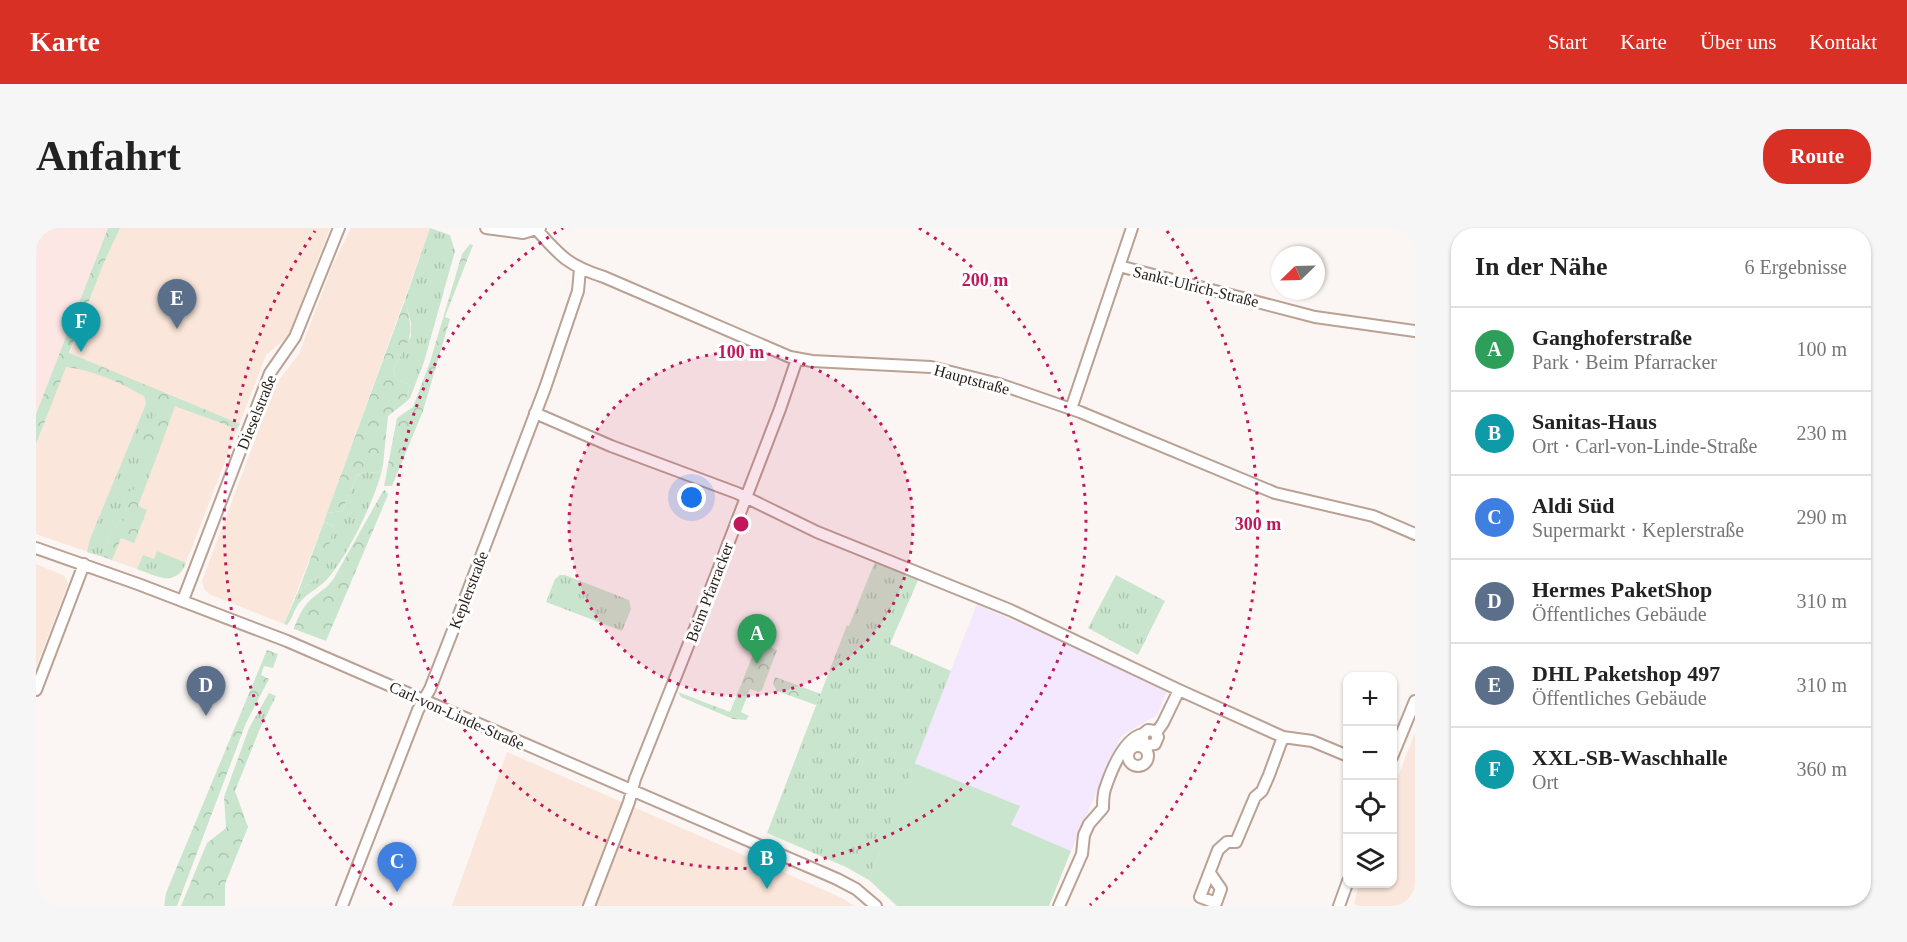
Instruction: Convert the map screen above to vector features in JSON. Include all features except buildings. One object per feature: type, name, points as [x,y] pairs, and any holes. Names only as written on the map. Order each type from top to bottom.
[{"type":"street","name":"Dieselstraße","points":[[183,600],[270,373],[295,337],[339,228]]},
{"type":"street","points":[[486,228],[523,234],[538,229]]},
{"type":"street","points":[[1071,409],[1132,228]]},
{"type":"street","name":"Hauptstraße","points":[[538,229],[567,261],[580,269],[604,277],[797,359],[930,367],[999,384],[1071,409],[1275,493],[1373,516],[1415,534]]},
{"type":"street","name":"Sankt-Ulrich-Straße","points":[[1119,266],[1315,316],[1415,330]]},
{"type":"street","name":"Keplerstraße","points":[[342,906],[451,636],[535,413],[578,291],[580,269]]},
{"type":"street","name":"Beim Pfarracker","points":[[589,906],[779,412],[797,359]]},
{"type":"street","points":[[535,413],[610,446],[737,493],[817,532],[1010,610],[1283,737],[1312,741],[1343,754]]},
{"type":"street","name":"Carl-von-Linde-Straße","points":[[36,548],[183,600],[287,641],[837,879],[856,889],[872,904]]},
{"type":"street","points":[[36,690],[84,564]]},
{"type":"street","points":[[1145,742],[1151,730],[1156,733],[1163,723],[1179,690]]},
{"type":"street","points":[[1397,745],[1415,701]]},
{"type":"street","points":[[1059,906],[1082,854],[1084,835],[1089,824],[1103,808],[1104,791],[1125,752],[1138,735],[1145,742],[1148,760],[1142,766],[1133,766],[1125,752]]},
{"type":"street","points":[[1210,873],[1218,850],[1227,842],[1236,842],[1255,797],[1262,791],[1283,737]]},
{"type":"street","points":[[1339,906],[1345,888]]},
{"type":"shaded area","points":[[36,228],[108,228],[36,414]]},
{"type":"shaded area","points":[[120,228],[330,228],[290,331],[285,339],[266,355],[184,568],[180,574],[166,579],[36,534],[36,444],[103,265]]},
{"type":"shaded area","points":[[351,228],[430,228],[324,522],[284,624],[209,594],[204,589],[202,581],[276,384],[299,354],[333,264]]},
{"type":"shaded area","points":[[36,564],[65,576],[68,584],[36,667]]},
{"type":"shaded area","points":[[977,604],[1168,689],[1157,715],[1121,736],[1071,851],[1011,825],[1019,806],[914,763]]},
{"type":"shaded area","points":[[1415,733],[1415,906],[1359,906],[1354,904],[1358,888],[1397,888],[1397,779]]},
{"type":"shaded area","points":[[507,752],[840,897],[855,906],[452,906]]},
{"type":"green space","points":[[108,228],[120,228],[69,353],[240,424],[237,429],[175,406],[157,456],[150,462],[142,456],[139,446],[160,406],[115,381],[91,372],[66,367],[36,444],[36,414]]},
{"type":"green space","points":[[430,228],[450,235],[455,251],[424,362],[410,398],[406,402],[410,385],[396,378],[393,370],[411,336],[411,323],[405,300]]},
{"type":"green space","points":[[470,244],[473,245],[445,317],[450,319],[423,411],[392,486],[384,486],[397,418],[413,407],[430,362],[462,254]]},
{"type":"green space","points":[[405,300],[410,322],[410,337],[393,370],[396,378],[410,385],[406,402],[388,416],[383,465],[378,473],[367,472],[357,475],[342,511],[327,513]]},
{"type":"green space","points":[[144,396],[161,406],[139,447],[150,462],[157,456],[144,490],[140,487],[124,501],[127,515],[111,533],[104,557],[87,552],[90,539],[146,404]]},
{"type":"green space","points":[[383,465],[369,507],[337,567],[322,584],[301,601],[287,625],[284,624],[298,592],[318,577],[334,526],[324,522],[327,513],[342,511],[357,475],[367,472],[378,473]]},
{"type":"green space","points":[[140,487],[144,490],[138,506],[147,510],[134,543],[121,538],[112,560],[104,557],[111,533],[127,515],[124,501],[128,492]]},
{"type":"green space","points":[[385,490],[388,495],[326,641],[294,629],[305,606],[334,578]]},
{"type":"green space","points":[[324,522],[334,526],[324,565],[318,577],[298,592]]},
{"type":"green space","points":[[157,551],[186,563],[182,571],[171,578],[165,578],[137,569],[143,555],[154,559]]},
{"type":"green space","points":[[876,559],[919,578],[890,644],[951,671],[869,880],[846,867],[767,833],[847,625],[849,626]]},
{"type":"green space","points":[[560,575],[629,600],[631,609],[622,631],[546,602],[555,579]]},
{"type":"green space","points":[[1116,575],[1165,601],[1138,655],[1088,628]]},
{"type":"green space","points":[[758,642],[777,650],[762,690],[759,692],[750,689],[741,712],[749,716],[746,720],[733,719],[681,697],[678,692],[730,712]]},
{"type":"green space","points":[[267,650],[278,654],[273,668],[264,666],[261,675],[269,679],[246,723],[177,906],[164,906],[166,893]]},
{"type":"green space","points":[[775,677],[821,694],[816,705],[777,691],[773,684]]},
{"type":"green space","points":[[269,693],[276,696],[259,731],[249,728]]},
{"type":"green space","points":[[249,728],[259,731],[235,791],[248,827],[225,884],[225,906],[181,906],[207,843],[226,828],[224,797]]},
{"type":"green space","points":[[914,763],[1020,806],[1011,825],[1071,851],[1049,906],[897,906],[869,880]]},
{"type":"place","name":"DHL Paketshop 497","points":[[177,329]]},
{"type":"place","name":"XXL-SB-Waschhalle","points":[[81,352]]},
{"type":"place","name":"Ganghoferstraße","points":[[757,664]]},
{"type":"place","name":"Hermes PaketShop","points":[[206,716]]},
{"type":"place","name":"Sanitas-Haus","points":[[767,889]]},
{"type":"place","name":"Aldi Süd","points":[[397,892]]}]
